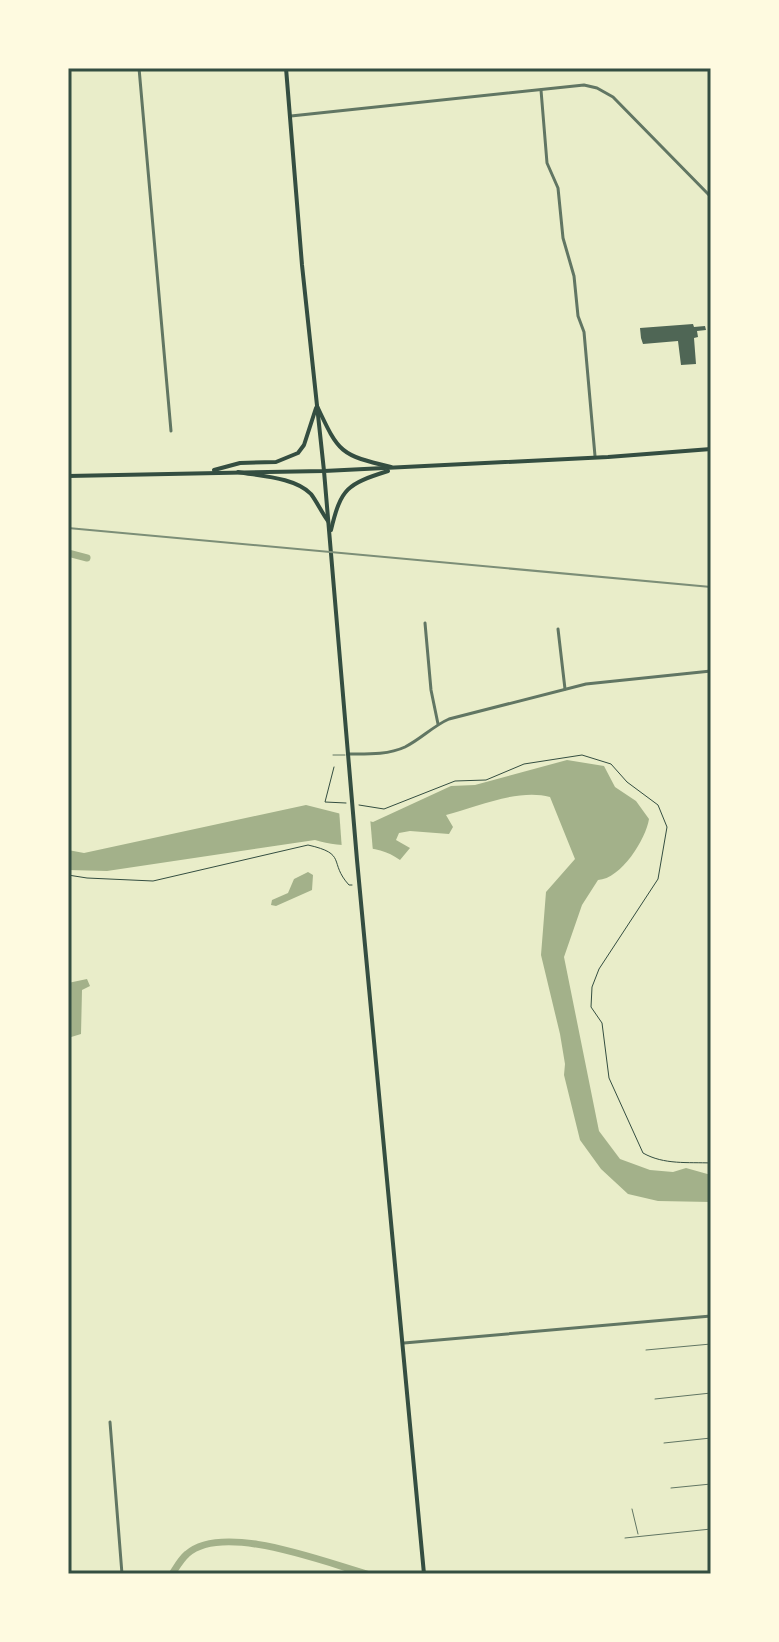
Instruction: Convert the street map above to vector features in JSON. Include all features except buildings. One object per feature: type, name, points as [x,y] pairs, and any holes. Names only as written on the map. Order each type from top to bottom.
[{"type":"main road","points":[[286,68],[302,265],[330,537],[350,802],[424,1574]]},
{"type":"main road","points":[[317,406],[338,448],[347,454],[397,468]]},
{"type":"main road","points":[[207,472],[240,463],[276,462],[298,453],[304,445],[317,406]]},
{"type":"main road","points":[[68,476],[397,468],[711,449]]},
{"type":"main road","points":[[330,537],[337,503],[346,489],[356,481],[397,468]]},
{"type":"main road","points":[[238,472],[303,487],[312,495],[328,522]]},
{"type":"street","points":[[139,68],[171,431]]},
{"type":"street","points":[[291,116],[584,85],[613,97],[711,197]]},
{"type":"street","points":[[541,90],[547,163],[558,188],[563,238],[574,276],[578,316],[584,332],[595,458]]},
{"type":"street","points":[[425,623],[431,690],[438,724]]},
{"type":"street","points":[[558,629],[565,689]]},
{"type":"street","points":[[348,754],[394,751],[408,746],[438,724],[586,684],[711,671]]},
{"type":"street","points":[[402,1343],[711,1316]]},
{"type":"street","points":[[110,1422],[122,1574]]},
{"type":"lane","points":[[333,755],[348,754]]},
{"type":"lane","points":[[646,1350],[711,1344]]},
{"type":"lane","points":[[655,1399],[711,1393]]},
{"type":"lane","points":[[664,1443],[711,1438]]},
{"type":"lane","points":[[671,1488],[711,1484]]},
{"type":"lane","points":[[632,1509],[638,1537]]},
{"type":"lane","points":[[625,1538],[711,1529]]},
{"type":"path","points":[[360,805],[384,809],[455,781],[486,780],[524,764],[582,755],[611,764],[627,782],[658,805],[667,827],[658,879],[599,969],[592,987],[591,1007],[602,1023],[609,1078],[639,1147],[655,1160],[711,1163]]},
{"type":"path","points":[[334,767],[325,802],[350,802]]},
{"type":"path","points":[[68,875],[153,881],[308,845],[332,852],[342,877],[349,885],[359,885]]},
{"type":"shaded area","points":[[567,760],[604,766],[615,787],[636,801],[649,819],[631,857],[615,873],[598,880],[582,905],[564,957],[599,1131],[620,1159],[650,1170],[673,1172],[686,1168],[711,1175],[711,1202],[658,1201],[628,1194],[601,1169],[580,1140],[541,955],[546,892],[575,859],[550,797],[512,797],[446,815],[453,827],[449,834],[399,833],[396,840],[410,848],[400,860],[370,848],[315,840],[107,871],[68,870],[68,850],[84,853],[306,805],[373,822],[451,786],[475,785]]},
{"type":"shaded area","points":[[308,872],[313,875],[312,890],[276,906],[271,905],[272,900],[288,893],[294,879]]},
{"type":"shaded area","points":[[87,979],[90,986],[82,990],[81,1034],[68,1038],[68,983]]},
{"type":"pier","points":[[339,809],[370,817],[373,852],[342,850]]},
{"type":"waterway","points":[[68,553],[87,558]]},
{"type":"waterway","points":[[172,1574],[187,1554],[203,1545],[224,1542],[248,1543],[301,1554],[367,1574]]},
{"type":"railway","points":[[68,528],[711,587]]}]
